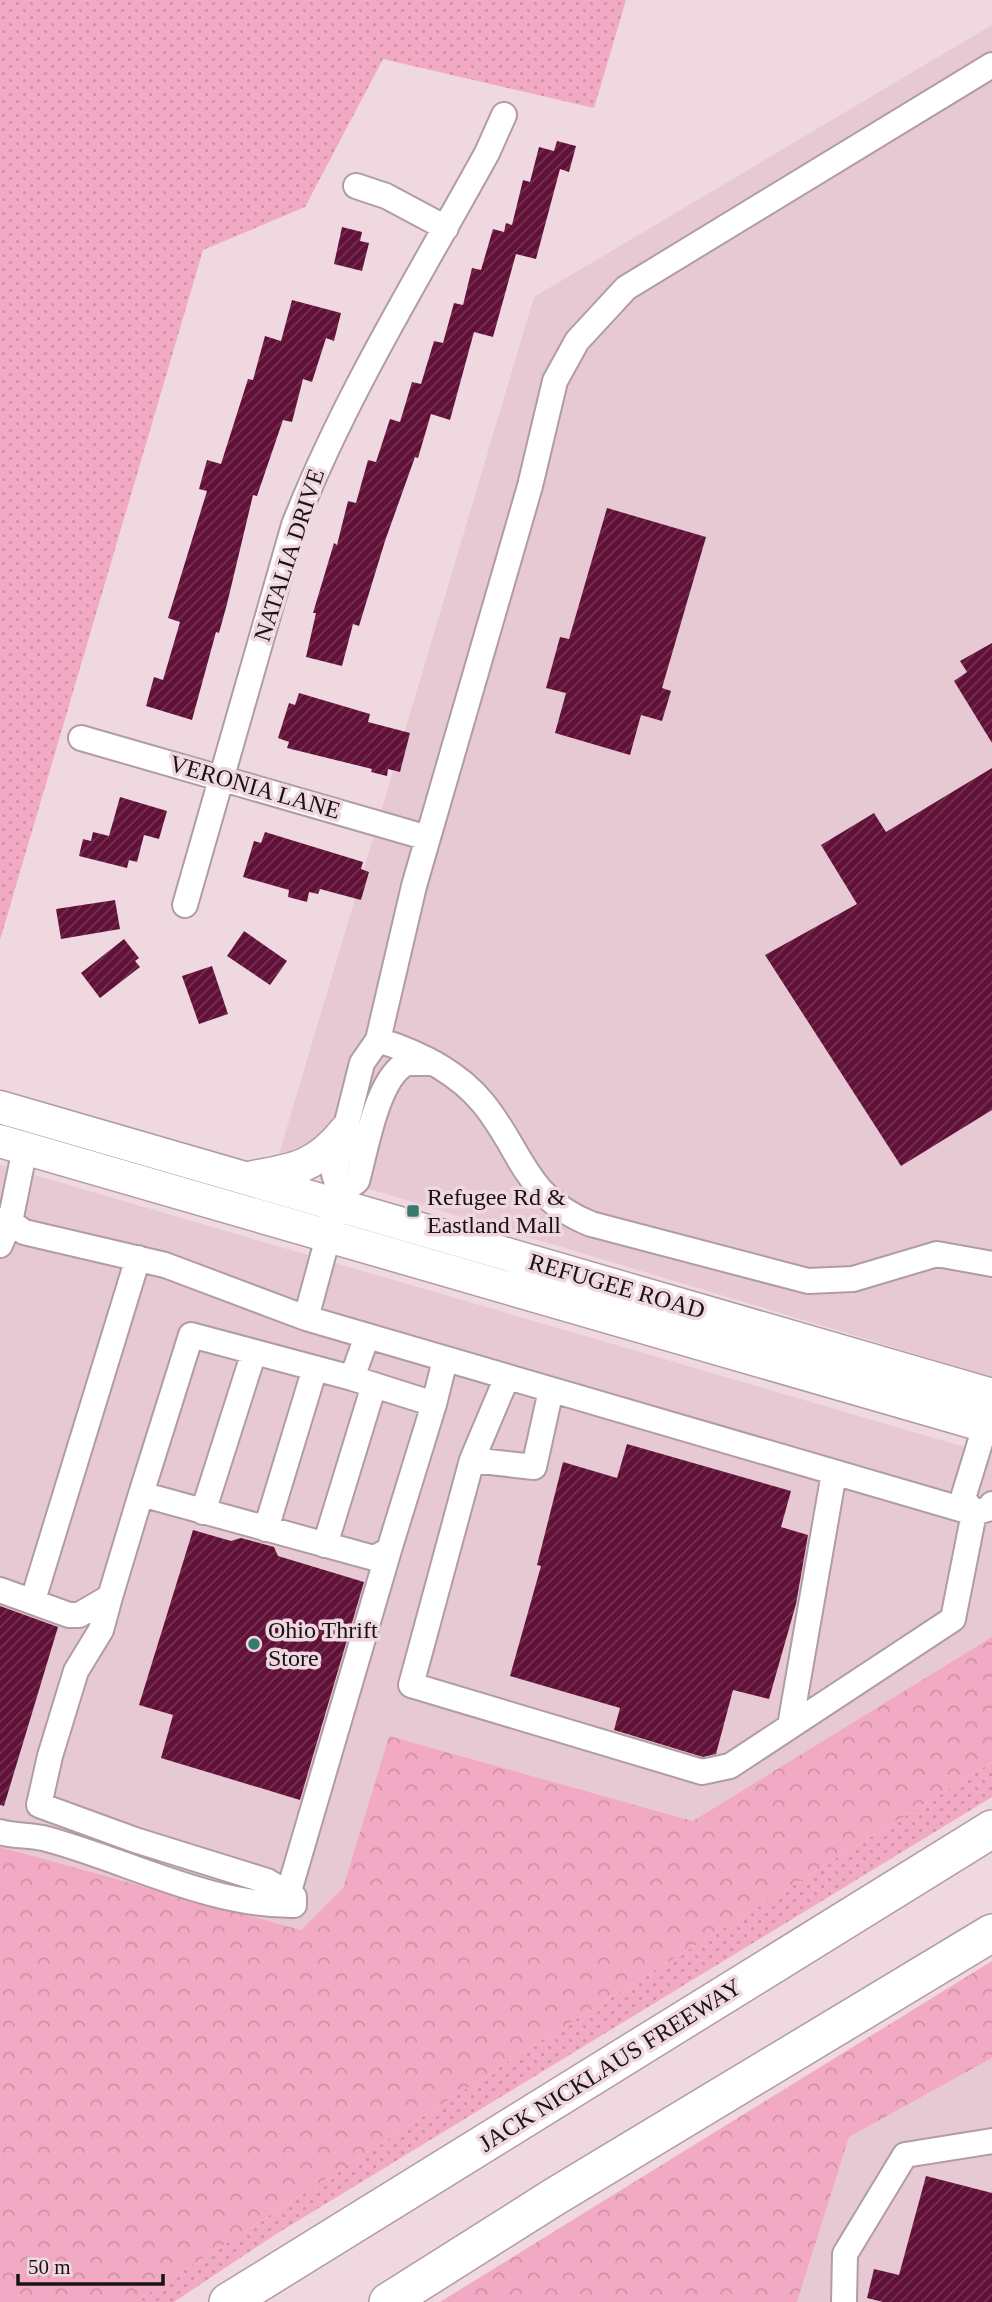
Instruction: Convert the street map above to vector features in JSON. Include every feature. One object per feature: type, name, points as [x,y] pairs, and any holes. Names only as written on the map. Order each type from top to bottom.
[{"type":"highway","name":"JACK NICKLAUS FREEWAY","points":[[228,2302],[992,1829]]},
{"type":"highway","points":[[388,2302],[554,2197],[992,1933]]},
{"type":"main road","name":"REFUGEE ROAD","points":[[0,1107],[248,1178],[339,1198],[992,1395]]},
{"type":"main road","points":[[248,1178],[291,1170],[320,1158],[345,1131]]},
{"type":"main road","name":"REFUGEE ROAD","points":[[12,1145],[989,1419]]},
{"type":"street","points":[[306,1318],[339,1198],[357,1181],[383,1089],[378,1040],[410,901],[530,486],[555,382],[572,347],[597,316],[626,288],[992,65]]},
{"type":"street","name":"NATALIA DRIVE","points":[[185,905],[294,526],[311,482],[335,430],[446,228],[504,115]]},
{"type":"street","points":[[356,186],[386,196],[446,228]]},
{"type":"street","name":"VERONIA LANE","points":[[81,737],[428,838]]},
{"type":"street","points":[[378,1040],[435,1063],[480,1099],[538,1189],[570,1214],[600,1227],[808,1281],[853,1279],[937,1254],[992,1264]]},
{"type":"street","points":[[339,1198],[334,1174],[362,1063],[378,1040]]},
{"type":"street","points":[[383,1089],[407,1063],[435,1063]]},
{"type":"street","points":[[12,1145],[3,1229],[165,1265],[306,1318],[446,1360],[834,1473],[983,1508]]},
{"type":"street","points":[[33,1600],[138,1258]]},
{"type":"street","points":[[0,1832],[41,1838],[162,1878],[247,1900],[272,1905],[293,1905],[294,1897],[289,1891],[39,1804],[50,1756],[76,1671],[101,1630],[191,1335],[363,1381],[434,1404]]},
{"type":"street","points":[[326,1545],[363,1381],[366,1336]]},
{"type":"street","points":[[204,1511],[254,1352]]},
{"type":"street","points":[[289,1891],[446,1360]]},
{"type":"street","points":[[266,1529],[315,1368]]},
{"type":"street","points":[[507,1377],[472,1460],[411,1685],[702,1772],[730,1766],[953,1619],[983,1508]]},
{"type":"street","points":[[472,1460],[534,1467],[551,1390]]},
{"type":"street","points":[[983,1508],[963,1498],[989,1419]]},
{"type":"street","points":[[790,1726],[834,1473]]},
{"type":"street","points":[[141,1494],[374,1558],[389,1550]]},
{"type":"street","points":[[0,1590],[69,1615],[79,1615],[110,1597]]},
{"type":"street","points":[[844,2302],[845,2254],[905,2155],[992,2141]]},
{"type":"shaded area","points":[[992,25],[992,1377],[277,1161],[534,297]]},
{"type":"shaded area","points":[[0,1165],[992,1455],[992,1637],[694,1821],[389,1736],[343,1888],[301,1930],[0,1847]]},
{"type":"shaded area","points":[[992,2058],[992,2302],[797,2302],[849,2137]]},
{"type":"green space","points":[[0,0],[626,0],[594,108],[383,59],[305,207],[203,250],[0,940]]},
{"type":"green space","points":[[992,1637],[992,1762],[529,2048],[135,2302],[0,2302],[0,1847],[301,1930],[343,1888],[389,1736],[693,1821]]},
{"type":"green space","points":[[992,1762],[992,1797],[273,2236],[174,2302],[135,2302],[529,2048]]},
{"type":"green space","points":[[992,1961],[992,2058],[849,2137],[797,2302],[440,2302]]},
{"type":"building","points":[[557,141],[576,146],[569,172],[560,169],[536,259],[516,254],[493,337],[474,332],[450,420],[431,414],[418,458],[415,457],[385,541],[359,626],[353,624],[342,666],[306,657],[316,613],[313,613],[334,543],[337,545],[348,501],[356,503],[368,460],[376,462],[390,419],[400,422],[412,382],[421,384],[434,341],[443,343],[454,303],[463,305],[472,268],[481,270],[493,229],[504,232],[506,223],[512,225],[523,180],[530,182],[539,147],[554,151]]},
{"type":"building","points":[[342,227],[362,232],[360,241],[369,243],[362,271],[334,264]]},
{"type":"building","points":[[292,300],[341,313],[334,341],[326,338],[312,382],[303,379],[292,422],[283,420],[257,496],[253,495],[227,604],[219,633],[216,632],[192,720],[146,706],[154,677],[163,680],[180,622],[168,618],[207,491],[199,489],[207,460],[221,464],[248,379],[253,380],[265,336],[281,341]]},
{"type":"building","points":[[607,508],[706,537],[662,688],[671,691],[662,721],[641,715],[630,755],[555,733],[566,693],[546,688],[560,637],[569,639]]},
{"type":"building","points":[[992,643],[992,743],[954,681],[967,672],[960,661]]},
{"type":"building","points":[[299,693],[370,714],[368,722],[410,733],[400,772],[388,769],[387,776],[371,772],[372,769],[287,748],[289,742],[278,738],[289,703],[295,705]]},
{"type":"building","points":[[992,768],[992,1110],[901,1166],[765,955],[857,904],[821,845],[874,813],[886,832]]},
{"type":"building","points":[[120,797],[167,811],[159,839],[144,835],[137,862],[129,860],[127,868],[79,856],[83,839],[91,841],[93,832],[109,836]]},
{"type":"building","points":[[265,832],[363,862],[361,869],[369,872],[361,900],[320,889],[318,894],[309,892],[307,902],[288,897],[289,890],[243,877],[254,841],[261,843]]},
{"type":"building","points":[[115,900],[120,929],[61,939],[56,909]]},
{"type":"building","points":[[244,931],[287,961],[270,985],[227,956]]},
{"type":"building","points":[[124,939],[139,958],[135,961],[140,967],[100,998],[81,973]]},
{"type":"building","points":[[212,966],[228,1014],[199,1024],[182,976]]},
{"type":"building","points":[[627,1444],[791,1491],[781,1527],[808,1535],[796,1604],[769,1699],[733,1690],[716,1754],[703,1757],[614,1730],[620,1708],[510,1676],[541,1566],[537,1565],[563,1462],[617,1478]]},
{"type":"building","name":"Ohio Thrift Store","points":[[193,1530],[231,1541],[241,1538],[274,1547],[278,1556],[364,1582],[300,1800],[161,1758],[173,1715],[139,1705]]},
{"type":"building","points":[[0,1606],[58,1627],[4,1806],[0,1805]]},
{"type":"building","points":[[926,2176],[992,2193],[992,2302],[883,2302],[867,2298],[874,2269],[899,2275]]},
{"type":"place","name":"Refugee Rd & Eastland Mall","points":[[413,1211]]},
{"type":"place","name":"Ohio Thrift Store","points":[[254,1644]]}]
